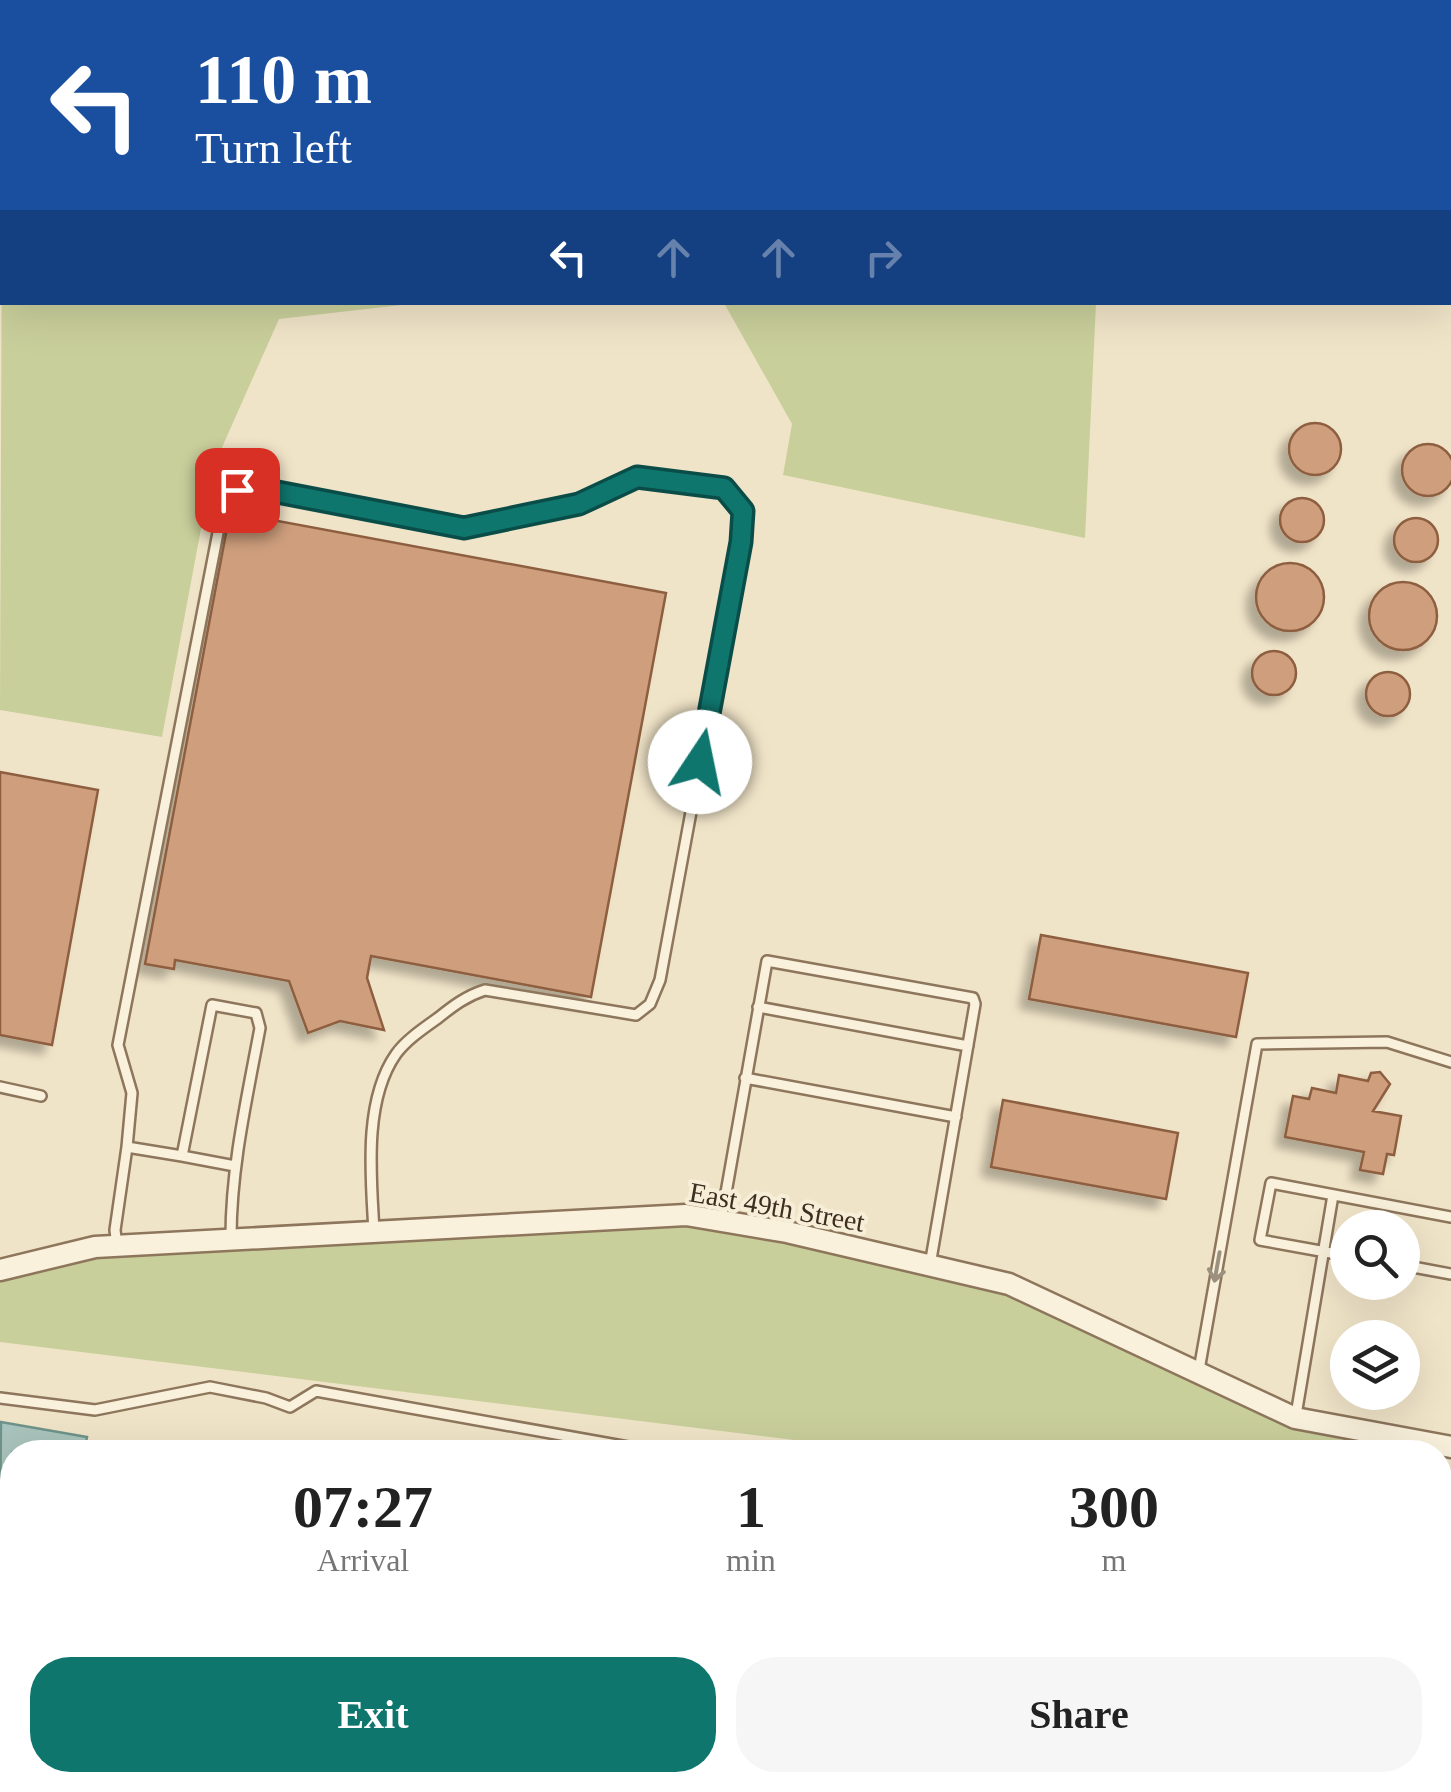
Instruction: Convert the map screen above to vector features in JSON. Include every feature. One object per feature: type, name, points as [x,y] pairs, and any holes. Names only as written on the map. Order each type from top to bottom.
[{"type":"street","name":"East 49th Street","points":[[0,1270],[117,1246],[686,1215],[1010,1284],[1296,1418],[1414,1440]]},
{"type":"lane","points":[[117,1246],[132,1093],[118,1045],[224,502],[237,490],[251,487],[464,528],[579,504],[637,477],[724,488],[743,511],[741,542],[660,980],[650,1004],[636,1014],[485,990],[468,996],[429,1024],[398,1050],[386,1071],[373,1135],[374,1232]]},
{"type":"lane","points":[[721,1221],[769,960],[954,994],[975,1001],[930,1266]]},
{"type":"lane","points":[[182,1156],[212,1005],[256,1013],[260,1028],[235,1166],[231,1240]]},
{"type":"lane","points":[[758,1007],[968,1046]]},
{"type":"lane","points":[[1198,1373],[1257,1044],[1388,1042],[1451,1062]]},
{"type":"lane","points":[[745,1078],[956,1117]]},
{"type":"lane","points":[[0,1087],[41,1096]]},
{"type":"lane","points":[[127,1147],[235,1166]]},
{"type":"lane","points":[[1330,1253],[1260,1240],[1270,1183],[1451,1217]]},
{"type":"lane","points":[[1296,1418],[1333,1195]]},
{"type":"lane","points":[[1420,1268],[1451,1274]]},
{"type":"lane","points":[[0,1398],[95,1410],[210,1388],[266,1398],[290,1408],[316,1391],[589,1440]]},
{"type":"green space","points":[[2,305],[402,305],[279,319],[212,470],[162,737],[0,710]]},
{"type":"green space","points":[[725,305],[1096,305],[1085,538],[783,475],[792,424]]},
{"type":"green space","points":[[686,1215],[1009,1284],[1295,1418],[1385,1440],[794,1440],[0,1342],[0,1270],[95,1247]]},
{"type":"water","points":[[1,1422],[87,1437],[86,1440],[1,1440]]},
{"type":"building","points":[[1315,423],[1333,431],[1341,449],[1333,467],[1315,475],[1297,467],[1289,449],[1297,431]]},
{"type":"building","points":[[1428,444],[1446,452],[1452,460],[1452,480],[1446,488],[1428,496],[1410,488],[1402,470],[1410,452]]},
{"type":"building","points":[[1302,498],[1318,504],[1324,520],[1318,536],[1302,542],[1286,536],[1280,520],[1286,504]]},
{"type":"building","points":[[230,512],[666,593],[591,997],[371,956],[367,978],[384,1030],[340,1021],[308,1033],[289,981],[175,960],[174,969],[145,964]]},
{"type":"building","points":[[1416,518],[1432,524],[1438,540],[1432,556],[1416,562],[1400,556],[1394,540],[1400,524]]},
{"type":"building","points":[[1290,563],[1314,573],[1324,597],[1314,621],[1290,631],[1266,621],[1256,597],[1266,573]]},
{"type":"building","points":[[1403,582],[1427,592],[1437,616],[1427,640],[1403,650],[1379,640],[1369,616],[1379,592]]},
{"type":"building","points":[[1274,651],[1290,657],[1296,673],[1290,689],[1274,695],[1258,689],[1252,673],[1258,657]]},
{"type":"building","points":[[1388,672],[1404,678],[1410,694],[1404,710],[1388,716],[1372,710],[1366,694],[1372,678]]},
{"type":"building","points":[[0,772],[98,790],[52,1045],[0,1035]]},
{"type":"building","points":[[1041,935],[1248,973],[1236,1037],[1029,999]]},
{"type":"building","points":[[1380,1072],[1390,1084],[1373,1111],[1401,1116],[1394,1155],[1387,1154],[1383,1174],[1360,1170],[1364,1152],[1285,1137],[1293,1096],[1309,1099],[1312,1088],[1336,1093],[1339,1075],[1368,1081],[1371,1073]]},
{"type":"building","points":[[1003,1100],[1178,1133],[1166,1199],[991,1167]]},
{"type":"route","points":[[237,490],[251,487],[464,528],[579,504],[637,477],[685,480],[724,488],[743,511],[741,542],[700,762]]}]
